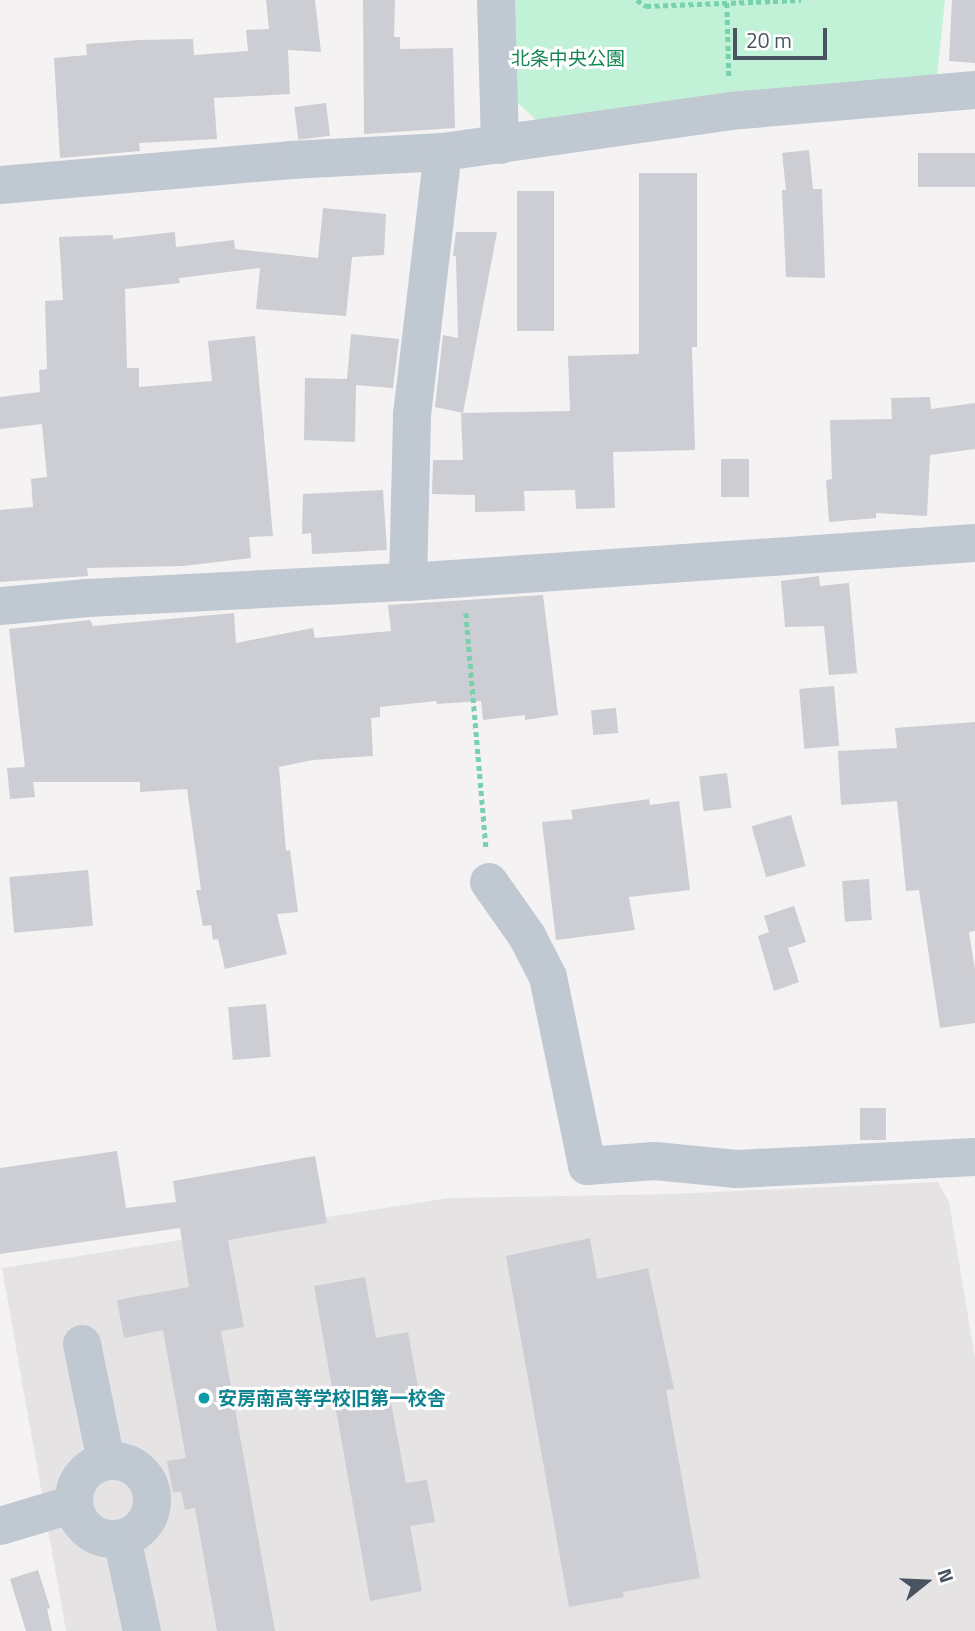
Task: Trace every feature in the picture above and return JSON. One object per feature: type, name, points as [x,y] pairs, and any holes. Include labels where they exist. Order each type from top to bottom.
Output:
[{"type":"street","points":[[496,0],[500,145]]},
{"type":"street","points":[[0,185],[291,159],[443,152],[730,111],[975,90]]},
{"type":"street","points":[[408,582],[412,415],[443,152]]},
{"type":"street","points":[[0,606],[88,598],[408,582],[975,543]]},
{"type":"street","points":[[489,883],[527,936],[548,977],[587,1166],[655,1161],[737,1169],[975,1157]]},
{"type":"street","points":[[82,1344],[106,1461]]},
{"type":"street","points":[[106,1461],[132,1465],[142,1474],[152,1499],[144,1524],[122,1538],[109,1539],[86,1528],[74,1504],[74,1493],[85,1472],[106,1461]]},
{"type":"street","points":[[0,1526],[74,1504]]},
{"type":"street","points":[[122,1538],[142,1631]]},
{"type":"path","points":[[637,0],[646,6],[801,0]]},
{"type":"path","points":[[727,4],[730,111]]},
{"type":"path","points":[[463,577],[489,883]]},
{"type":"shaded area","points":[[938,1182],[949,1202],[975,1358],[975,1631],[66,1631],[2,1268],[449,1198],[672,1194]]},
{"type":"green space","name":"北条中央公園","points":[[507,0],[945,0],[937,77],[536,120],[512,97]]},
{"type":"building","points":[[266,0],[315,0],[321,52],[288,50],[290,94],[214,98],[217,139],[139,143],[140,151],[60,158],[54,58],[87,55],[86,44],[139,40],[193,39],[194,55],[248,51],[246,30],[269,29]]},
{"type":"building","points":[[363,0],[395,0],[394,37],[400,37],[400,49],[453,48],[455,128],[364,134]]},
{"type":"building","points":[[952,0],[975,0],[975,63],[949,61]]},
{"type":"building","points":[[326,103],[330,136],[298,140],[294,107]]},
{"type":"building","points":[[809,150],[813,189],[822,189],[825,278],[786,277],[782,190],[786,190],[782,153]]},
{"type":"building","points":[[918,153],[975,153],[975,187],[918,187]]},
{"type":"building","points":[[639,173],[697,173],[697,347],[692,347],[695,450],[613,452],[615,508],[576,509],[575,490],[524,491],[525,511],[475,512],[475,495],[432,494],[433,460],[463,460],[461,413],[570,411],[568,356],[639,354]]},
{"type":"building","points":[[517,191],[554,191],[554,331],[517,331]]},
{"type":"building","points":[[323,208],[386,214],[384,255],[352,257],[346,316],[256,309],[260,268],[179,278],[180,283],[125,289],[127,368],[139,368],[139,387],[212,381],[208,341],[255,336],[273,536],[249,537],[251,558],[183,566],[87,568],[88,576],[0,582],[0,510],[33,507],[31,479],[47,477],[42,424],[0,429],[0,397],[40,392],[39,370],[47,369],[45,301],[63,300],[59,237],[113,235],[113,239],[175,232],[176,247],[234,240],[235,249],[318,258]]},
{"type":"building","points":[[456,232],[497,232],[463,413],[435,407],[443,335],[458,338],[456,256],[453,256]]},
{"type":"building","points":[[351,334],[399,339],[393,388],[356,385],[355,442],[304,440],[305,378],[347,379]]},
{"type":"building","points":[[930,397],[931,409],[975,403],[975,449],[930,455],[927,516],[876,513],[876,518],[829,522],[826,480],[832,479],[830,420],[892,419],[891,398]]},
{"type":"building","points":[[721,459],[749,459],[749,497],[721,497]]},
{"type":"building","points":[[383,490],[387,550],[312,554],[311,533],[302,534],[303,494]]},
{"type":"building","points":[[819,576],[820,586],[849,583],[857,673],[829,675],[824,626],[785,627],[781,581]]},
{"type":"building","points":[[543,595],[558,715],[525,720],[525,715],[483,720],[481,701],[437,704],[436,701],[380,707],[380,717],[371,718],[373,756],[313,760],[279,767],[286,851],[290,850],[298,912],[277,914],[287,954],[225,969],[218,939],[213,940],[211,925],[203,926],[196,890],[201,890],[187,789],[140,792],[140,782],[33,782],[35,797],[10,799],[7,768],[25,767],[9,629],[90,620],[93,626],[234,613],[236,643],[313,628],[315,638],[391,631],[388,605]]},
{"type":"building","points":[[834,686],[839,746],[804,749],[799,689]]},
{"type":"building","points":[[616,708],[618,733],[593,735],[591,710]]},
{"type":"building","points":[[975,722],[975,931],[969,932],[975,970],[975,1023],[940,1028],[919,890],[906,891],[897,801],[841,805],[838,751],[897,748],[895,728]]},
{"type":"building","points":[[727,773],[731,808],[703,811],[699,776]]},
{"type":"building","points":[[649,799],[650,805],[679,801],[690,890],[629,897],[635,930],[556,940],[542,822],[573,819],[571,810]]},
{"type":"building","points":[[791,815],[806,866],[766,877],[752,826]]},
{"type":"building","points":[[88,870],[93,926],[14,933],[9,877]]},
{"type":"building","points":[[869,879],[872,920],[845,922],[842,881]]},
{"type":"building","points":[[794,906],[806,942],[788,948],[799,982],[774,991],[758,936],[769,932],[764,916]]},
{"type":"building","points":[[266,1004],[271,1057],[233,1060],[228,1007]]},
{"type":"building","points":[[860,1108],[886,1108],[886,1140],[860,1140]]},
{"type":"building","points":[[117,1151],[126,1208],[176,1202],[173,1181],[315,1156],[327,1223],[228,1240],[244,1327],[221,1331],[275,1631],[217,1631],[195,1508],[185,1510],[181,1491],[173,1493],[167,1461],[186,1458],[163,1330],[124,1338],[117,1300],[189,1287],[180,1228],[0,1254],[0,1168]]},
{"type":"building","points":[[590,1238],[597,1279],[648,1268],[674,1389],[666,1390],[700,1578],[623,1592],[624,1597],[569,1607],[506,1256]]},
{"type":"building","points":[[365,1277],[376,1338],[408,1332],[419,1392],[390,1397],[406,1483],[427,1480],[435,1522],[410,1526],[422,1591],[370,1601],[314,1286]]},
{"type":"building","points":[[38,1570],[50,1608],[47,1609],[52,1631],[26,1631],[10,1579]]},
{"type":"place","name":"安房南高等学校旧第一校舎","points":[[204,1398]]}]
